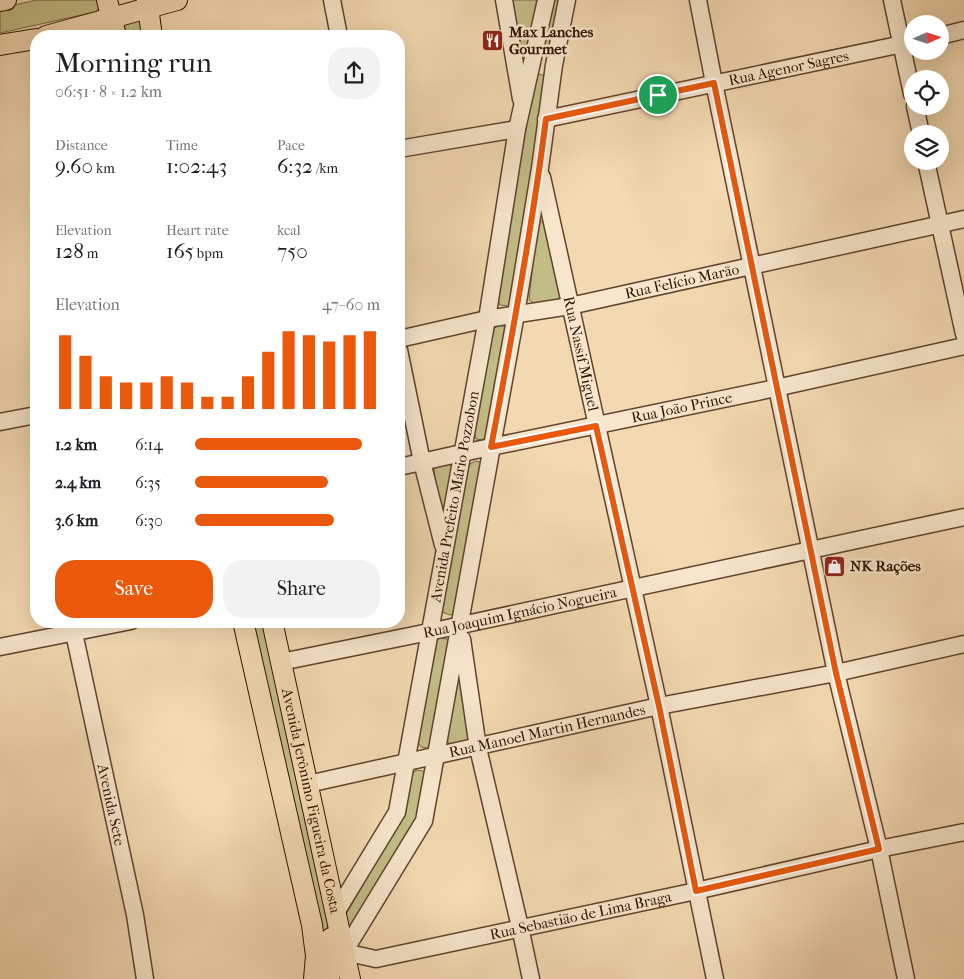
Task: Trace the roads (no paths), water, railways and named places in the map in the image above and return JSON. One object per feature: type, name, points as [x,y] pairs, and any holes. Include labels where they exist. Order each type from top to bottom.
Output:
[{"type":"main road","points":[[0,1],[6,0]]},
{"type":"main road","points":[[107,0],[114,28]]},
{"type":"main road","points":[[97,30],[114,28],[147,4],[177,0]]},
{"type":"main road","points":[[147,4],[151,30]]},
{"type":"main road","points":[[0,45],[30,40]]},
{"type":"main road","name":"Avenida Jerônimo Figueira da Costa","points":[[245,628],[312,924],[316,956],[314,979]]},
{"type":"main road","name":"Avenida Jerônimo Figueira da Costa","points":[[274,628],[350,979]]},
{"type":"main road","name":"Avenida Prefeito Mário Pozzobon","points":[[329,979],[330,944],[335,914]]},
{"type":"street","points":[[332,0],[337,30]]},
{"type":"street","points":[[504,0],[522,106]]},
{"type":"street","name":"Avenida Prefeito Mário Pozzobon","points":[[335,914],[397,812],[487,319],[517,129],[546,0]]},
{"type":"street","name":"Avenida Prefeito Mário Pozzobon","points":[[344,952],[424,821],[516,314],[540,168],[554,65],[567,0]]},
{"type":"street","points":[[698,0],[776,388],[836,673],[879,849],[906,979]]},
{"type":"street","points":[[892,0],[904,34]]},
{"type":"street","points":[[949,34],[964,30]]},
{"type":"street","name":"Rua Agenor Sagres","points":[[546,119],[904,44]]},
{"type":"street","points":[[514,62],[554,65]]},
{"type":"street","points":[[405,148],[517,129]]},
{"type":"street","name":"Rua Nassif Miguel","points":[[540,168],[631,588],[659,706],[715,979]]},
{"type":"street","points":[[928,170],[964,334]]},
{"type":"street","name":"Rua Felício Marão","points":[[405,338],[487,319],[570,306],[964,220]]},
{"type":"street","name":"Rua João Prince","points":[[405,466],[776,388],[964,346]]},
{"type":"street","points":[[405,379],[422,462],[445,551]]},
{"type":"street","points":[[0,422],[30,416]]},
{"type":"street","name":"Rua Joaquim Ignácio Nogueira","points":[[281,662],[964,517]]},
{"type":"street","points":[[460,625],[478,748],[531,979]]},
{"type":"street","points":[[0,647],[98,628]]},
{"type":"street","name":"Avenida Sete","points":[[74,633],[135,915],[145,979]]},
{"type":"street","name":"Rua Manoel Martin Hernandes","points":[[308,784],[478,748],[659,706],[836,673],[964,644]]},
{"type":"street","name":"Rua Sebastião de Lima Braga","points":[[344,952],[376,959],[964,832]]},
{"type":"place","name":"Max Lanches Gourmet","points":[[493,41]]},
{"type":"place","name":"NK Rações","points":[[834,566]]}]
